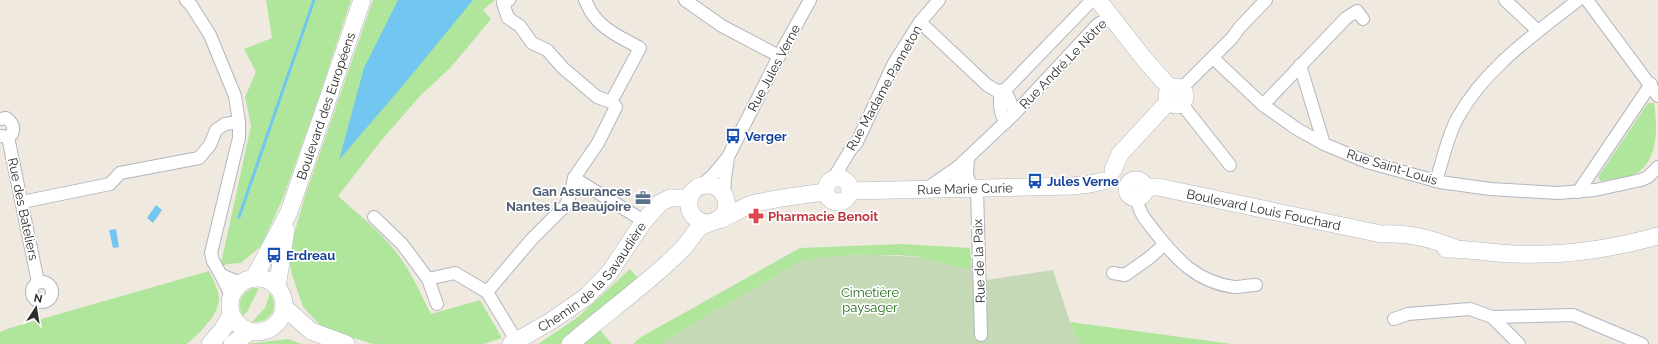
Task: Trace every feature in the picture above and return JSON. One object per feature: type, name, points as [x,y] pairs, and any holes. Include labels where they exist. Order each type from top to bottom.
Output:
[{"type":"main road","name":"Boulevard des Européens","points":[[277,287],[289,212],[362,0]]},
{"type":"main road","points":[[1101,4],[1175,95],[1120,154],[1124,184]]},
{"type":"main road","name":"Rue Marie Curie","points":[[829,185],[837,178],[845,180],[849,185],[850,191],[1124,184]]},
{"type":"main road","name":"Boulevard Louis Fouchard","points":[[1124,184],[1158,187],[1381,234],[1421,246],[1442,249],[1518,254],[1570,252],[1610,248],[1658,236]]},
{"type":"main road","points":[[570,344],[668,262],[685,246],[699,228],[751,205],[829,185]]},
{"type":"main road","points":[[668,262],[683,230],[689,204],[695,190],[701,186],[715,186],[725,197],[751,205]]},
{"type":"main road","points":[[689,204],[696,220],[714,221],[725,212],[725,197]]},
{"type":"main road","name":"Chemin de la Savaudière","points":[[514,342],[551,321],[586,297],[610,272],[644,221],[664,200],[678,198],[689,204]]},
{"type":"main road","name":"Boulevard des Européens","points":[[249,280],[289,212]]},
{"type":"main road","points":[[249,280],[266,280],[277,287],[283,296],[284,307],[281,318],[274,326],[263,332],[250,332],[238,325],[231,315],[230,298],[235,289],[249,280]]},
{"type":"main road","points":[[284,307],[312,331],[346,344]]},
{"type":"main road","points":[[210,344],[223,329],[231,315]]},
{"type":"main road","points":[[274,326],[312,331]]},
{"type":"main road","points":[[232,344],[250,332]]},
{"type":"street","points":[[186,0],[191,5],[210,35],[234,96],[239,122],[239,138],[211,253],[213,262],[229,291],[230,298]]},
{"type":"street","points":[[585,0],[593,16],[600,23],[614,34],[640,48],[611,102]]},
{"type":"street","points":[[685,0],[722,26],[779,56]]},
{"type":"street","name":"Rue Jules Verne","points":[[701,186],[728,157],[779,56],[810,0]]},
{"type":"street","name":"Rue Madame Panneton","points":[[829,185],[856,142],[894,63],[920,22],[939,0]]},
{"type":"street","points":[[1230,165],[1175,95],[1213,58],[1266,0]]},
{"type":"street","points":[[1505,0],[1538,31]]},
{"type":"street","points":[[1436,181],[1457,119],[1470,97],[1507,58],[1538,31],[1578,0]]},
{"type":"street","points":[[1586,0],[1651,84],[1658,96]]},
{"type":"street","points":[[487,292],[531,240],[566,205],[574,178],[598,143],[616,107],[611,102],[597,97],[563,68],[547,50],[532,43],[520,26],[508,18],[506,1]]},
{"type":"street","name":"Rue André Le Nôtre","points":[[1006,122],[1001,116],[1000,99],[1003,90],[1101,4]]},
{"type":"street","name":"Rue André Le Nôtre","points":[[926,190],[958,167],[1015,113],[1097,25],[1101,4]]},
{"type":"street","points":[[1263,105],[1346,18],[1357,11],[1363,19]]},
{"type":"street","points":[[920,22],[987,85],[997,91],[1003,90]]},
{"type":"street","name":"Rue Saint-Louis","points":[[1213,58],[1263,105],[1297,129],[1324,144],[1368,162],[1436,181],[1490,189],[1558,193],[1578,192],[1595,190],[1641,180],[1648,177],[1658,167]]},
{"type":"street","points":[[1300,65],[1324,144]]},
{"type":"street","points":[[1578,192],[1651,84]]},
{"type":"street","name":"Rue André Le Nôtre","points":[[1003,90],[1015,113]]},
{"type":"street","name":"Rue des Bateliers","points":[[0,119],[6,118],[14,125],[12,134],[4,137],[22,202],[38,282]]},
{"type":"street","points":[[22,202],[110,184],[120,173],[199,158],[210,145],[216,130],[225,124],[239,122]]},
{"type":"street","name":"Rue Jules Verne","points":[[725,197],[725,178],[728,157]]},
{"type":"street","points":[[968,158],[968,188]]},
{"type":"street","points":[[958,167],[968,188]]},
{"type":"street","points":[[574,178],[644,221]]},
{"type":"street","points":[[1124,184],[1141,214],[1184,266],[1214,282],[1235,287],[1256,285]]},
{"type":"street","name":"Rue de la Paix","points":[[968,188],[982,335]]},
{"type":"street","points":[[374,217],[402,244],[428,279],[437,304]]},
{"type":"street","points":[[1113,273],[1125,275],[1149,258],[1165,244]]},
{"type":"street","points":[[428,279],[455,274],[487,292],[514,342]]},
{"type":"street","points":[[221,275],[236,281],[249,280]]},
{"type":"street","points":[[1394,319],[1408,314],[1470,310],[1492,317],[1573,315],[1642,344]]},
{"type":"street","points":[[1492,317],[1519,344]]},
{"type":"green space","points":[[266,0],[351,0],[317,103],[283,198],[261,246],[241,263],[227,264],[220,268],[251,126],[245,97],[256,72],[244,49],[272,38]]},
{"type":"green space","points":[[373,0],[495,0],[483,10],[491,19],[451,67],[420,96],[380,142],[338,196],[390,244],[411,274],[431,314],[480,300],[502,338],[484,344],[373,344],[324,329],[303,307],[292,275],[288,255],[305,196]]},
{"type":"green space","points":[[1648,103],[1654,103],[1656,123],[1655,142],[1653,152],[1649,160],[1644,167],[1633,175],[1601,181],[1598,177]]},
{"type":"green space","points":[[901,244],[970,248],[972,269],[951,266],[921,257],[897,255],[835,256],[801,261],[660,344],[633,344],[641,337],[800,248]]},
{"type":"green space","name":"Cimetière paysager","points":[[875,255],[921,257],[951,266],[972,269],[973,282],[1053,270],[1070,322],[1080,344],[660,344],[801,261],[835,256]]},
{"type":"green space","points":[[630,269],[641,281],[592,321],[612,344],[538,344],[578,317]]},
{"type":"green space","points":[[209,271],[218,292],[218,307],[210,321],[187,344],[0,344],[0,332],[10,328]]},
{"type":"green space","points":[[253,288],[259,288],[247,312],[243,316],[240,307],[241,299],[245,293]]},
{"type":"green space","points":[[270,293],[274,304],[272,314],[264,320],[252,322],[265,308]]},
{"type":"green space","points":[[1070,322],[1232,344],[1080,344]]},
{"type":"green space","points":[[288,339],[302,344],[246,344]]},
{"type":"water","points":[[398,0],[473,0],[339,160],[364,68]]},
{"type":"water","points":[[156,205],[162,210],[153,223],[147,218]]},
{"type":"water","points":[[116,229],[119,247],[113,248],[109,230]]},
{"type":"waterway","points":[[239,217],[314,0]]},
{"type":"place","name":"Verger","points":[[733,136]]},
{"type":"place","name":"Jules Verne","points":[[1035,181]]},
{"type":"place","name":"Gan Assurances Nantes La Beaujoire","points":[[643,198]]},
{"type":"place","name":"Pharmacie Benoit","points":[[756,216]]},
{"type":"place","name":"Erdreau","points":[[274,255]]}]
